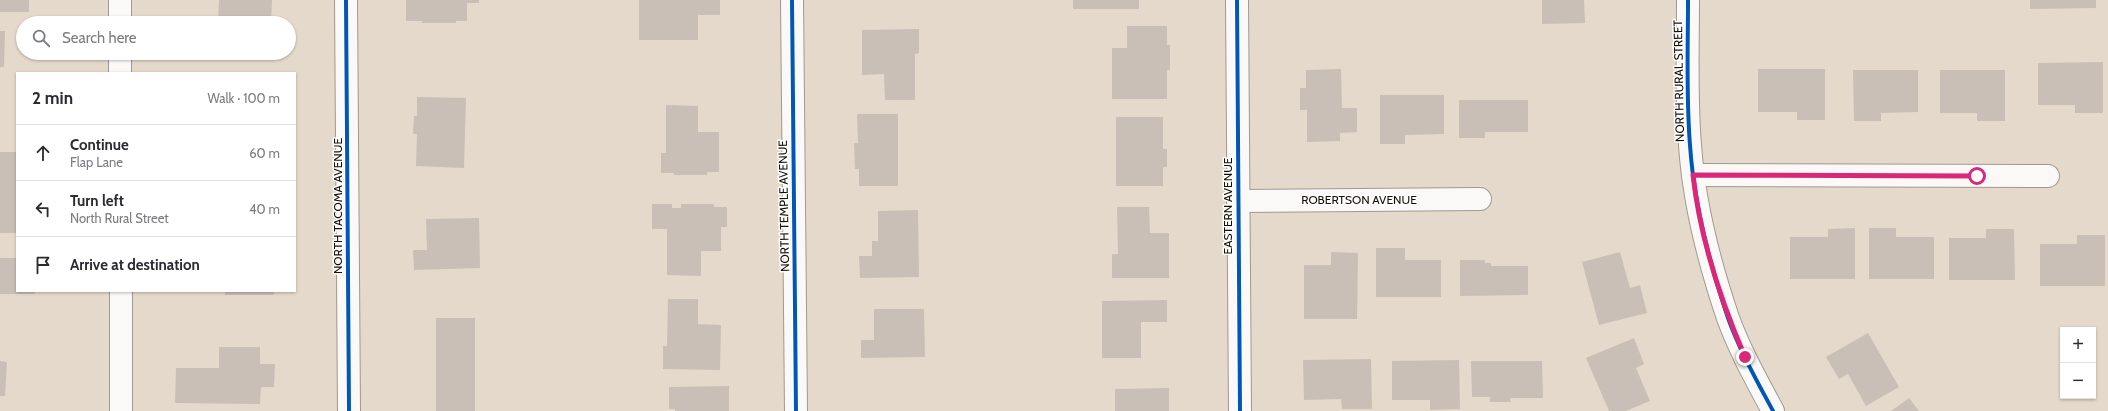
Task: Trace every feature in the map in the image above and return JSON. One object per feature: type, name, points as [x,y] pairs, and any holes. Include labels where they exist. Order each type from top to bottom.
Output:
[{"type":"street","points":[[120,0],[120,16]]},
{"type":"street","name":"NORTH TACOMA AVENUE","points":[[346,0],[349,411]]},
{"type":"street","name":"NORTH TEMPLE AVENUE","points":[[792,0],[796,411]]},
{"type":"street","name":"EASTERN AVENUE","points":[[1237,0],[1240,411]]},
{"type":"street","name":"NORTH RURAL STREET","points":[[1688,0],[1688,122],[1693,175],[1705,243],[1729,320],[1756,382],[1773,411]]},
{"type":"street","points":[[120,60],[120,72]]},
{"type":"street","points":[[1693,175],[2048,176]]},
{"type":"street","name":"ROBERTSON AVENUE","points":[[1238,201],[1480,199]]},
{"type":"street","points":[[121,292],[121,411]]},
{"type":"building","points":[[0,0],[29,0],[29,12],[0,12]]},
{"type":"building","points":[[219,0],[272,0],[271,16],[218,16]]},
{"type":"building","points":[[406,0],[479,0],[479,3],[467,3],[467,21],[456,21],[456,23],[422,23],[422,21],[406,21]]},
{"type":"building","points":[[639,0],[720,0],[720,15],[698,15],[698,40],[639,40]]},
{"type":"building","points":[[1073,0],[1139,0],[1139,9],[1073,9]]},
{"type":"building","points":[[1542,0],[1584,0],[1585,23],[1542,24]]},
{"type":"building","points":[[2030,0],[2096,0],[2096,8],[2030,9]]},
{"type":"building","points":[[1127,26],[1167,26],[1167,45],[1170,45],[1170,70],[1167,70],[1167,99],[1112,99],[1112,48],[1127,48]]},
{"type":"building","points":[[919,29],[919,53],[915,54],[915,100],[885,100],[884,74],[862,75],[862,30]]},
{"type":"building","points":[[0,31],[5,31],[4,67],[0,67]]},
{"type":"building","points":[[2103,62],[2103,113],[2075,113],[2075,105],[2038,105],[2038,63]]},
{"type":"building","points":[[1341,69],[1342,108],[1357,108],[1357,132],[1340,133],[1340,141],[1307,142],[1307,110],[1300,110],[1300,88],[1306,88],[1306,70]]},
{"type":"building","points":[[1758,69],[1825,69],[1825,120],[1797,120],[1797,112],[1758,112]]},
{"type":"building","points":[[1853,70],[1918,70],[1918,112],[1881,113],[1881,121],[1854,121]]},
{"type":"building","points":[[1940,70],[2005,70],[2005,121],[1977,121],[1977,113],[1940,113]]},
{"type":"building","points":[[1380,95],[1444,95],[1444,134],[1405,135],[1405,144],[1380,144]]},
{"type":"building","points":[[417,97],[466,98],[464,168],[416,166],[417,134],[413,134],[414,116],[417,116]]},
{"type":"building","points":[[1459,100],[1528,100],[1528,132],[1485,132],[1485,138],[1459,138]]},
{"type":"building","points":[[666,105],[698,106],[698,132],[719,132],[719,172],[707,172],[707,175],[674,175],[674,173],[661,173],[661,153],[666,153]]},
{"type":"building","points":[[857,114],[898,114],[898,186],[859,186],[859,169],[855,169],[854,143],[858,143]]},
{"type":"building","points":[[1116,117],[1163,117],[1163,149],[1167,149],[1167,167],[1163,167],[1163,186],[1116,186]]},
{"type":"building","points":[[0,152],[16,152],[16,233],[0,233]]},
{"type":"building","points":[[652,204],[672,204],[672,208],[681,208],[681,204],[714,204],[714,207],[727,207],[727,227],[721,227],[721,251],[701,251],[701,276],[667,275],[667,229],[652,229]]},
{"type":"building","points":[[1117,207],[1149,207],[1150,233],[1169,233],[1169,278],[1112,278],[1112,254],[1118,254]]},
{"type":"building","points":[[918,210],[919,277],[860,278],[859,256],[872,256],[872,241],[878,241],[878,211]]},
{"type":"building","points":[[479,218],[480,268],[414,270],[413,250],[427,250],[426,219]]},
{"type":"building","points":[[1855,228],[1855,279],[1790,279],[1790,237],[1828,237],[1828,229]]},
{"type":"building","points":[[1869,228],[1896,228],[1896,237],[1934,237],[1934,279],[1869,279]]},
{"type":"building","points":[[1986,229],[2014,229],[2015,280],[1949,280],[1949,238],[1986,238]]},
{"type":"building","points":[[2077,235],[2105,235],[2105,286],[2040,286],[2040,244],[2077,244]]},
{"type":"building","points":[[1376,248],[1405,248],[1405,260],[1441,260],[1441,297],[1376,297]]},
{"type":"building","points":[[1331,252],[1358,253],[1357,319],[1304,319],[1304,265],[1331,265]]},
{"type":"building","points":[[1620,252],[1630,288],[1640,285],[1647,313],[1599,325],[1582,262]]},
{"type":"building","points":[[0,258],[16,258],[16,292],[35,292],[35,294],[0,294]]},
{"type":"building","points":[[1460,260],[1485,260],[1485,263],[1491,263],[1491,266],[1528,266],[1528,295],[1460,296]]},
{"type":"building","points":[[225,292],[274,292],[274,295],[225,295]]},
{"type":"building","points":[[668,299],[698,299],[698,324],[721,325],[720,370],[663,369],[663,346],[667,346]]},
{"type":"building","points":[[1167,300],[1167,322],[1141,322],[1141,358],[1102,358],[1102,301]]},
{"type":"building","points":[[874,309],[924,309],[925,357],[861,358],[861,340],[874,340]]},
{"type":"building","points":[[436,318],[475,318],[475,411],[436,411]]},
{"type":"building","points":[[1868,333],[1899,387],[1866,406],[1848,374],[1839,379],[1826,357]]},
{"type":"building","points":[[1634,338],[1644,364],[1636,368],[1650,401],[1626,411],[1609,411],[1586,358]]},
{"type":"building","points":[[219,347],[260,347],[260,364],[275,364],[274,387],[261,387],[260,404],[175,403],[176,368],[219,368]]},
{"type":"building","points":[[1371,359],[1372,409],[1342,409],[1341,399],[1304,400],[1303,360]]},
{"type":"building","points":[[1459,360],[1460,409],[1430,410],[1430,400],[1392,400],[1392,361]]},
{"type":"building","points":[[0,361],[7,362],[5,396],[0,396]]},
{"type":"building","points":[[1471,361],[1542,361],[1543,398],[1510,398],[1511,402],[1490,402],[1490,397],[1472,397]]},
{"type":"building","points":[[729,386],[729,411],[675,411],[675,409],[669,409],[669,387]]},
{"type":"building","points":[[1169,388],[1169,411],[1115,411],[1115,389]]},
{"type":"building","points":[[1909,398],[1919,411],[1891,411]]},
{"type":"cycle path","points":[[346,0],[349,411]]},
{"type":"cycle path","points":[[792,0],[796,411]]},
{"type":"cycle path","points":[[1237,0],[1240,411]]},
{"type":"cycle path","points":[[1688,0],[1689,127],[1692,167],[1703,233],[1728,318],[1743,354],[1773,411]]},
{"type":"route","points":[[1745,357],[1729,320],[1712,270],[1699,217],[1693,175],[1977,176]]}]
